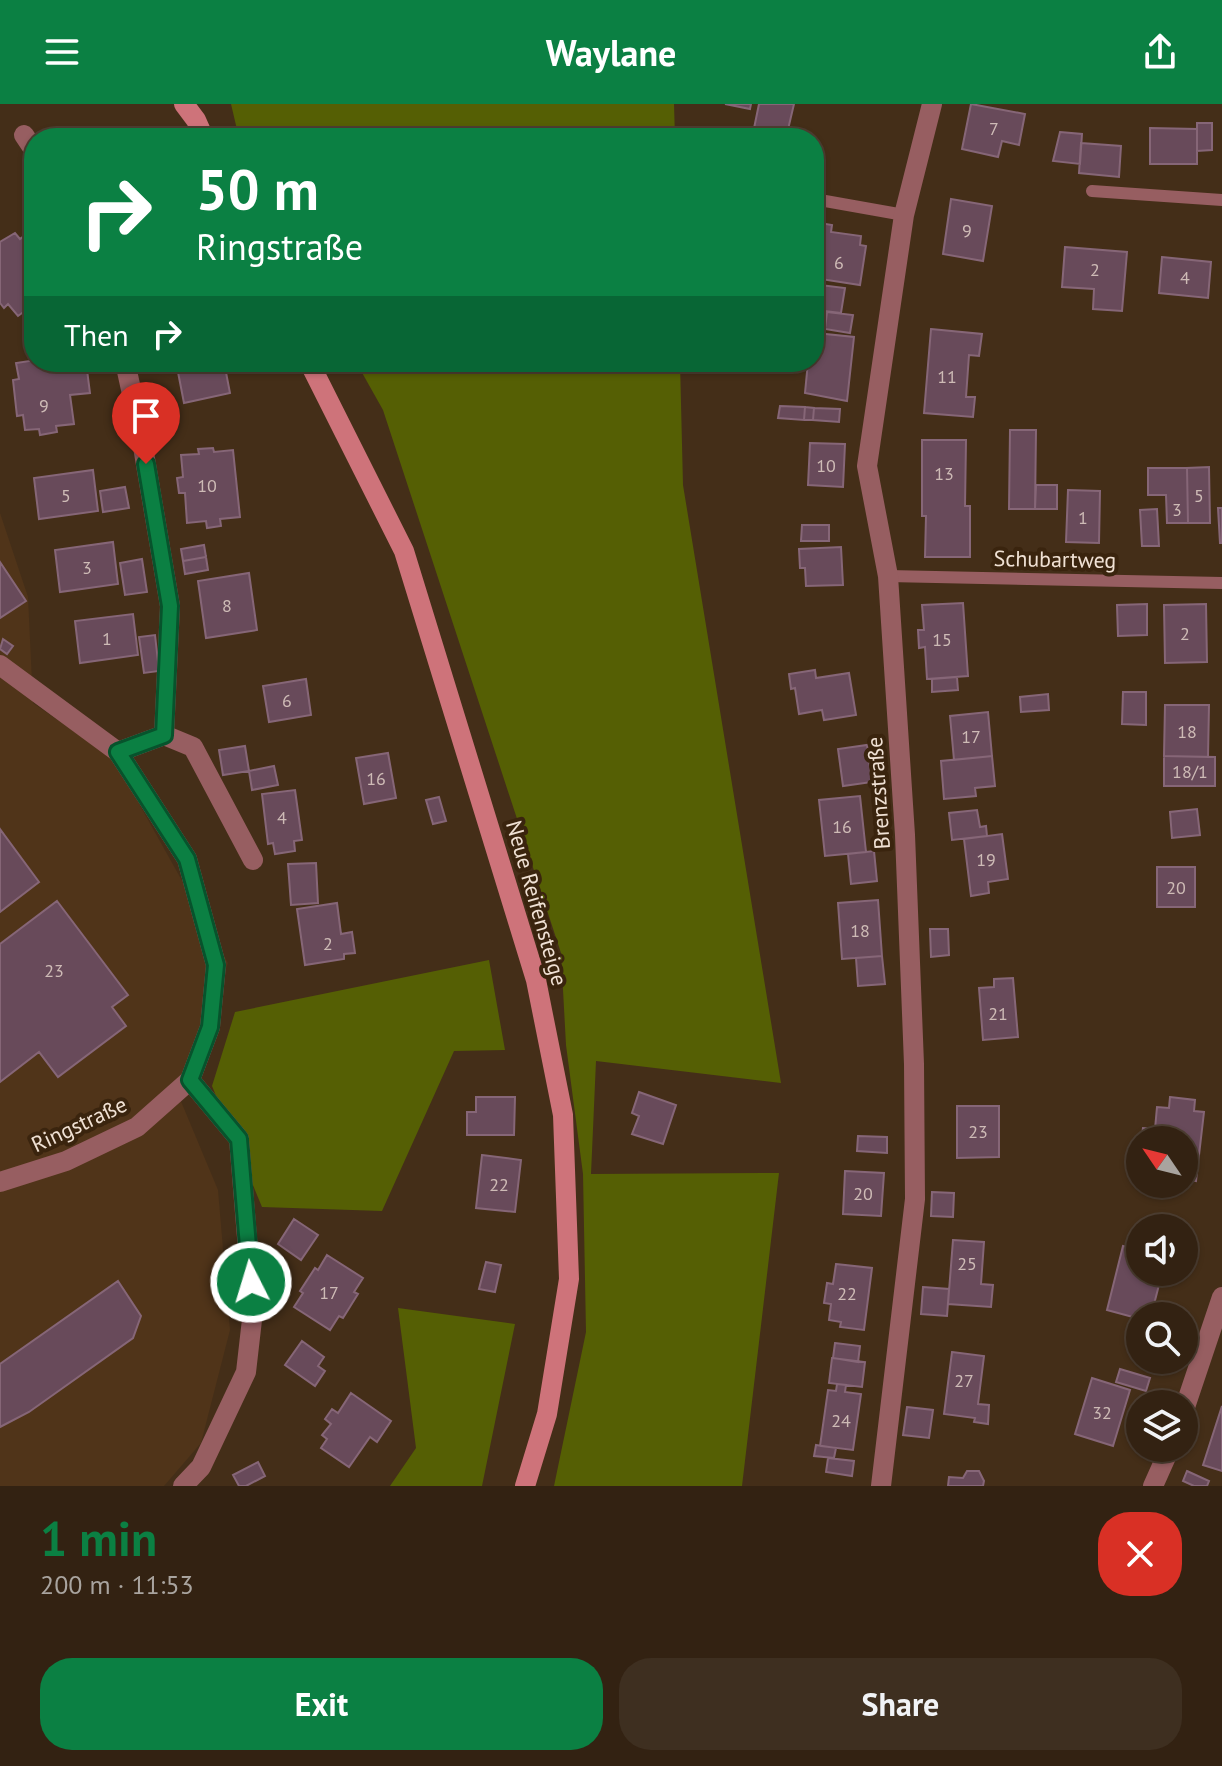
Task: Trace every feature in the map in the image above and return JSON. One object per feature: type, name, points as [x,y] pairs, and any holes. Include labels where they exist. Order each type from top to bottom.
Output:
[{"type":"main road","name":"Neue Reifensteige","points":[[314,372],[404,551],[536,980],[563,1115],[569,1279],[547,1414],[525,1486]]},
{"type":"street","name":"Brenzstraße","points":[[881,1486],[915,1199],[914,1064],[905,835],[888,576],[867,466],[904,215],[932,104]]},
{"type":"street","points":[[127,372],[170,606],[164,735]]},
{"type":"street","name":"Ringstraße","points":[[0,665],[118,752],[187,859],[216,965],[210,1027],[190,1080],[137,1127],[66,1161],[0,1182]]},
{"type":"street","points":[[118,752],[164,735],[193,747],[253,860]]},
{"type":"street","points":[[183,1486],[201,1467],[246,1372],[253,1311],[239,1139],[190,1080]]},
{"type":"street","points":[[1191,1390],[1222,1297]]},
{"type":"street","points":[[1153,1486],[1164,1462]]},
{"type":"lane","points":[[1092,191],[1222,200]]},
{"type":"lane","points":[[824,201],[904,215]]},
{"type":"lane","name":"Schubartweg","points":[[888,576],[1222,583]]},
{"type":"shaded area","points":[[0,513],[28,597],[33,703],[114,759],[228,963],[188,1078],[175,1087],[218,1190],[230,1330],[201,1443],[164,1486],[0,1486]]},
{"type":"green space","points":[[231,104],[674,104],[675,128],[237,128]]},
{"type":"green space","points":[[362,372],[680,372],[683,485],[781,1083],[596,1061],[591,1174],[779,1173],[742,1486],[554,1486],[586,1332],[583,1174],[566,1045],[561,953],[383,410]]},
{"type":"green space","points":[[489,960],[505,1050],[454,1051],[382,1211],[262,1207],[212,1086],[235,1012]]},
{"type":"green space","points":[[398,1308],[515,1324],[482,1486],[390,1486],[416,1448]]},
{"type":"building","points":[[725,104],[751,104],[750,109]]},
{"type":"building","points":[[759,104],[794,104],[788,128],[754,128]]},
{"type":"building","points":[[971,104],[1025,114],[1019,145],[1002,141],[998,157],[962,149]]},
{"type":"building","points":[[1197,123],[1212,123],[1212,150],[1197,151]]},
{"type":"building","points":[[1150,128],[1197,129],[1197,164],[1150,164]]},
{"type":"building","points":[[1060,132],[1082,134],[1080,164],[1053,161]]},
{"type":"building","points":[[1081,143],[1121,146],[1119,177],[1079,173]]},
{"type":"building","points":[[951,199],[992,206],[983,261],[943,254]]},
{"type":"building","points":[[824,224],[832,225],[831,232],[861,236],[860,245],[866,246],[860,285],[824,280]]},
{"type":"building","points":[[15,233],[20,239],[24,236],[24,312],[18,316],[8,304],[4,308],[0,303],[0,242]]},
{"type":"building","points":[[1065,247],[1127,252],[1122,311],[1093,309],[1094,289],[1062,287]]},
{"type":"building","points":[[1162,257],[1211,262],[1208,298],[1159,293]]},
{"type":"building","points":[[824,285],[845,288],[841,313],[824,311]]},
{"type":"building","points":[[827,312],[853,315],[850,333],[825,329]]},
{"type":"building","points":[[931,329],[982,334],[979,356],[969,355],[966,397],[975,397],[973,417],[924,413]]},
{"type":"building","points":[[824,334],[854,337],[847,401],[805,393],[807,372],[824,372]]},
{"type":"building","points":[[24,362],[24,372],[87,372],[90,393],[70,395],[74,424],[56,426],[57,432],[40,435],[39,429],[25,430],[23,415],[17,416],[13,380],[19,379],[16,363]]},
{"type":"building","points":[[178,372],[226,372],[230,393],[184,403]]},
{"type":"building","points":[[780,406],[805,407],[804,420],[778,418]]},
{"type":"building","points":[[805,407],[814,408],[813,420],[804,420]]},
{"type":"building","points":[[814,408],[840,409],[839,422],[813,420]]},
{"type":"building","points":[[1010,430],[1036,430],[1035,509],[1009,509]]},
{"type":"building","points":[[922,440],[966,440],[965,506],[970,506],[970,557],[925,557]]},
{"type":"building","points":[[810,443],[845,444],[843,487],[808,485]]},
{"type":"building","points":[[213,448],[214,452],[233,450],[240,517],[220,519],[221,526],[207,528],[206,521],[187,523],[185,493],[179,493],[177,478],[183,477],[181,455],[199,454],[198,449]]},
{"type":"building","points":[[1209,467],[1210,523],[1188,523],[1187,468]]},
{"type":"building","points":[[1148,468],[1187,468],[1188,523],[1167,523],[1166,495],[1148,495]]},
{"type":"building","points":[[93,470],[98,511],[39,519],[34,478]]},
{"type":"building","points":[[1036,485],[1057,485],[1057,509],[1035,509]]},
{"type":"building","points":[[125,487],[129,508],[103,512],[100,491]]},
{"type":"building","points":[[1068,490],[1100,491],[1099,543],[1066,542]]},
{"type":"building","points":[[1218,508],[1222,508],[1222,543],[1220,543]]},
{"type":"building","points":[[1157,509],[1159,546],[1142,546],[1140,510]]},
{"type":"building","points":[[802,525],[829,525],[829,541],[801,541]]},
{"type":"building","points":[[113,542],[118,584],[60,592],[55,550]]},
{"type":"building","points":[[204,545],[206,557],[183,561],[181,549]]},
{"type":"building","points":[[841,547],[843,585],[806,586],[805,568],[800,568],[799,549]]},
{"type":"building","points":[[206,557],[208,570],[185,574],[183,561]]},
{"type":"building","points":[[142,559],[147,592],[125,595],[120,563]]},
{"type":"building","points":[[0,562],[26,601],[0,618]]},
{"type":"building","points":[[249,573],[257,630],[206,638],[198,581]]},
{"type":"building","points":[[963,603],[968,676],[927,679],[925,647],[919,648],[918,630],[924,630],[922,605]]},
{"type":"building","points":[[1147,604],[1147,635],[1118,636],[1117,605]]},
{"type":"building","points":[[1206,604],[1207,662],[1165,663],[1164,605]]},
{"type":"building","points":[[133,614],[138,655],[80,663],[75,621]]},
{"type":"building","points":[[155,635],[159,671],[144,673],[139,637]]},
{"type":"building","points":[[3,639],[13,646],[7,654],[0,649]]},
{"type":"building","points":[[815,670],[816,678],[849,673],[856,715],[824,720],[822,710],[799,714],[795,688],[791,689],[789,674]]},
{"type":"building","points":[[957,677],[958,690],[932,692],[932,679]]},
{"type":"building","points":[[306,679],[311,715],[269,722],[263,686]]},
{"type":"building","points":[[1123,692],[1146,692],[1146,725],[1122,724]]},
{"type":"building","points":[[1048,694],[1049,710],[1021,712],[1020,697]]},
{"type":"building","points":[[1165,705],[1209,705],[1208,757],[1164,756]]},
{"type":"building","points":[[988,712],[992,756],[954,760],[950,716]]},
{"type":"building","points":[[867,745],[872,782],[843,786],[838,749]]},
{"type":"building","points":[[245,746],[249,771],[223,775],[219,750]]},
{"type":"building","points":[[388,753],[396,798],[364,804],[356,758]]},
{"type":"building","points":[[992,756],[995,786],[975,788],[976,796],[944,799],[941,761]]},
{"type":"building","points":[[1164,756],[1215,757],[1215,786],[1164,786]]},
{"type":"building","points":[[274,766],[278,785],[252,790],[249,771]]},
{"type":"building","points":[[295,790],[302,840],[294,841],[295,851],[275,854],[273,843],[268,844],[262,794]]},
{"type":"building","points":[[860,796],[866,852],[825,856],[819,800]]},
{"type":"building","points":[[439,797],[446,821],[433,824],[426,800]]},
{"type":"building","points":[[1197,809],[1200,835],[1172,838],[1170,812]]},
{"type":"building","points":[[977,810],[980,827],[986,826],[987,836],[952,840],[949,813]]},
{"type":"building","points":[[0,829],[39,882],[0,912]]},
{"type":"building","points":[[1002,834],[1008,879],[988,882],[989,893],[971,896],[964,839]]},
{"type":"building","points":[[874,851],[877,881],[851,884],[848,854]]},
{"type":"building","points":[[316,863],[318,903],[291,905],[288,864]]},
{"type":"building","points":[[1157,867],[1195,867],[1195,907],[1157,907]]},
{"type":"building","points":[[878,900],[882,956],[842,959],[838,903]]},
{"type":"building","points":[[57,901],[128,995],[112,1007],[126,1026],[58,1077],[39,1052],[0,1082],[0,944]]},
{"type":"building","points":[[337,903],[341,934],[352,932],[355,953],[344,954],[344,959],[305,965],[297,909]]},
{"type":"building","points":[[930,929],[948,929],[949,955],[931,957]]},
{"type":"building","points":[[882,956],[885,984],[858,986],[856,958]]},
{"type":"building","points":[[1013,978],[1018,1037],[983,1040],[979,988],[994,987],[994,979]]},
{"type":"building","points":[[639,1092],[676,1105],[663,1144],[632,1134],[639,1116],[632,1113]]},
{"type":"building","points":[[476,1097],[515,1097],[514,1135],[467,1135],[467,1112],[476,1112]]},
{"type":"building","points":[[1170,1097],[1195,1100],[1194,1111],[1204,1112],[1198,1164],[1198,1126],[1155,1126],[1157,1107],[1169,1108]]},
{"type":"building","points":[[957,1106],[999,1106],[999,1157],[957,1158]]},
{"type":"building","points":[[858,1136],[887,1137],[887,1153],[857,1151]]},
{"type":"building","points":[[482,1155],[521,1160],[515,1212],[476,1208]]},
{"type":"building","points":[[845,1171],[884,1173],[881,1216],[843,1214]]},
{"type":"building","points":[[932,1192],[954,1193],[953,1217],[931,1216]]},
{"type":"building","points":[[294,1219],[318,1235],[301,1260],[278,1244]]},
{"type":"building","points":[[953,1240],[984,1242],[981,1284],[993,1285],[991,1307],[948,1304]]},
{"type":"building","points":[[1123,1246],[1126,1247],[1126,1286],[1159,1286],[1155,1302],[1126,1302],[1126,1315],[1107,1310]]},
{"type":"building","points":[[327,1255],[363,1278],[354,1292],[358,1294],[343,1318],[339,1316],[330,1330],[294,1307],[303,1293],[300,1291]]},
{"type":"building","points":[[486,1262],[501,1265],[495,1292],[479,1289]]},
{"type":"building","points":[[836,1264],[872,1268],[864,1330],[840,1327],[841,1322],[829,1320],[831,1304],[824,1303],[827,1283],[833,1284]]},
{"type":"building","points":[[118,1281],[141,1316],[133,1338],[29,1412],[0,1427],[0,1364]]},
{"type":"building","points":[[923,1287],[949,1289],[947,1316],[921,1314]]},
{"type":"building","points":[[302,1341],[324,1357],[318,1366],[325,1371],[315,1386],[285,1365]]},
{"type":"building","points":[[835,1343],[860,1346],[858,1362],[833,1358]]},
{"type":"building","points":[[952,1352],[984,1356],[978,1404],[989,1405],[988,1424],[974,1422],[975,1418],[944,1414]]},
{"type":"building","points":[[832,1358],[865,1362],[862,1387],[829,1383]]},
{"type":"building","points":[[1120,1369],[1126,1371],[1126,1374],[1150,1378],[1146,1390],[1116,1382]]},
{"type":"building","points":[[1092,1378],[1130,1390],[1126,1390],[1126,1403],[1113,1446],[1075,1434]]},
{"type":"building","points":[[837,1384],[846,1385],[845,1392],[861,1394],[853,1450],[820,1446],[828,1390],[836,1391]]},
{"type":"building","points":[[351,1393],[391,1421],[377,1442],[370,1437],[349,1467],[321,1448],[327,1439],[322,1435],[331,1424],[325,1419],[332,1409],[338,1413]]},
{"type":"building","points":[[1222,1406],[1222,1471],[1203,1465]]},
{"type":"building","points":[[907,1407],[933,1410],[929,1438],[903,1435]]},
{"type":"building","points":[[816,1445],[836,1448],[834,1458],[814,1456]]},
{"type":"building","points":[[828,1458],[854,1461],[852,1476],[826,1472]]},
{"type":"building","points":[[258,1462],[265,1476],[246,1486],[239,1486],[233,1475]]},
{"type":"building","points":[[967,1471],[979,1471],[983,1486],[948,1486],[949,1477],[963,1478]]},
{"type":"building","points":[[1187,1471],[1209,1481],[1207,1486],[1194,1486],[1183,1481]]},
{"type":"route","points":[[146,464],[170,606],[164,735],[118,752],[187,859],[216,965],[210,1027],[190,1080],[239,1139],[251,1282]]}]
